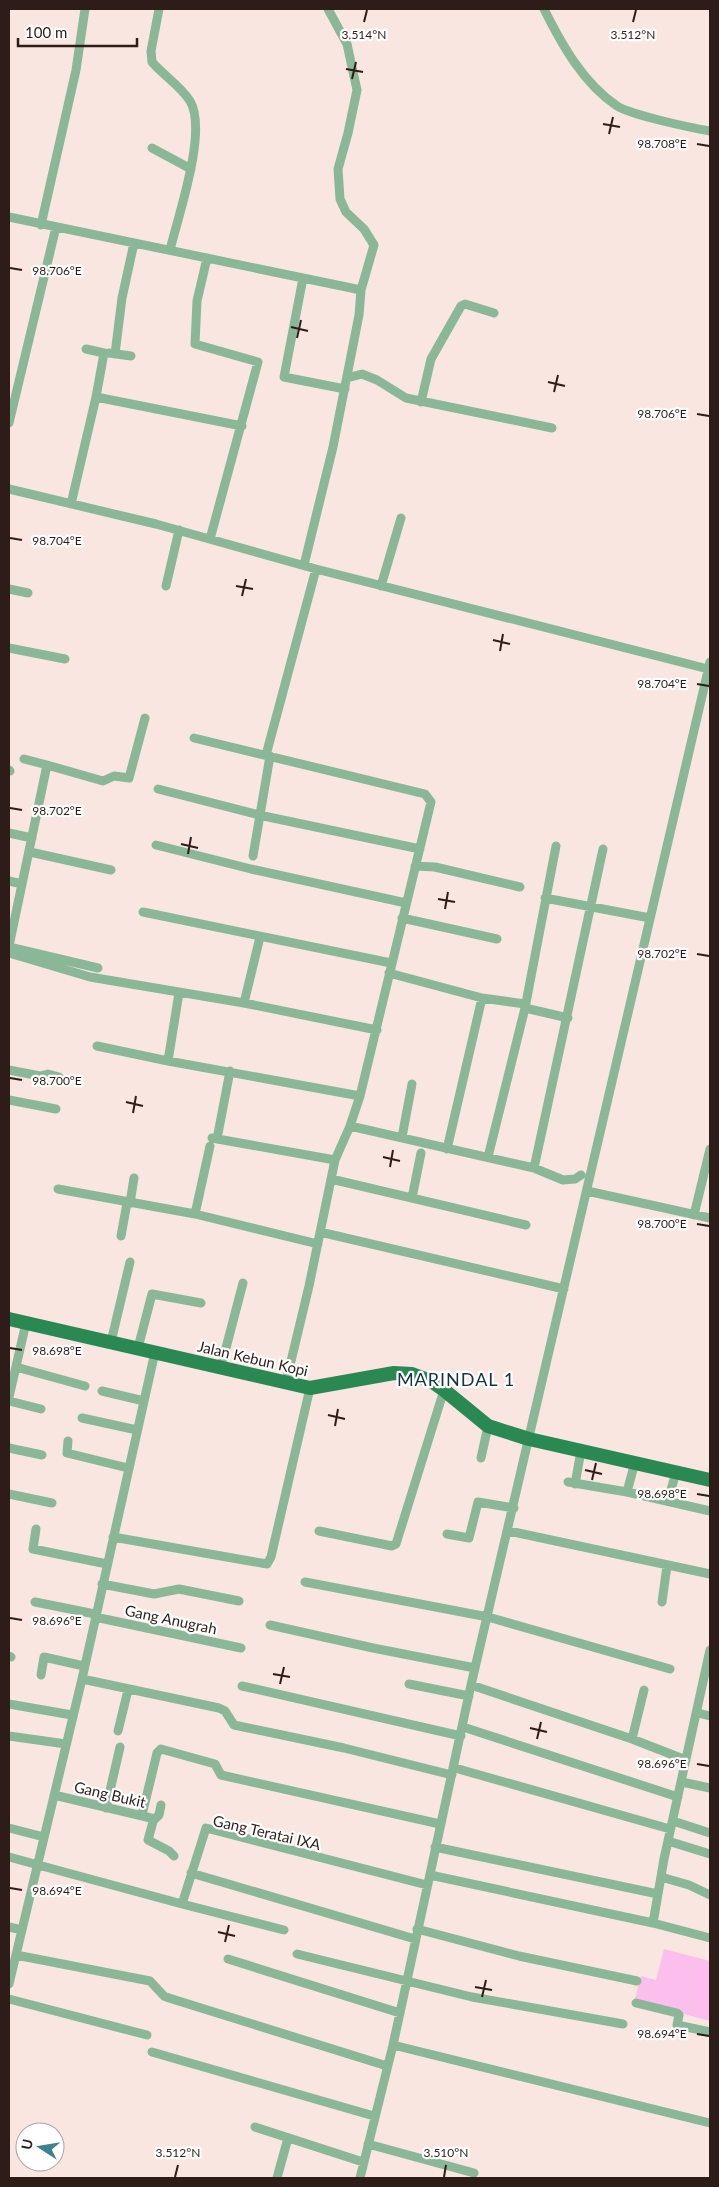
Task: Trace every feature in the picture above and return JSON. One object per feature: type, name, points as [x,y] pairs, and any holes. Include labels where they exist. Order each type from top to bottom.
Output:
[{"type":"main road","name":"Jalan Kebun Kopi","points":[[9,1319],[310,1388],[326,1387],[394,1373],[412,1374],[431,1381],[488,1426],[529,1439],[710,1480]]},
{"type":"street","points":[[41,225],[76,70],[85,9]]},
{"type":"street","points":[[159,9],[151,51],[152,62],[190,100],[195,112],[196,138],[170,250]]},
{"type":"street","points":[[304,565],[345,389],[360,308],[361,290],[374,245],[364,229],[346,212],[340,199],[338,169],[357,90],[346,44],[328,9]]},
{"type":"street","points":[[544,9],[562,44],[595,88],[619,107],[710,131]]},
{"type":"street","points":[[152,148],[190,169]]},
{"type":"street","points":[[9,217],[361,290]]},
{"type":"street","points":[[9,423],[56,227]]},
{"type":"street","points":[[115,354],[122,298],[134,243]]},
{"type":"street","points":[[207,258],[197,301],[194,341],[198,346],[258,362],[210,539]]},
{"type":"street","points":[[303,278],[284,377],[345,389]]},
{"type":"street","points":[[421,402],[431,359],[461,306],[465,304],[494,313]]},
{"type":"street","points":[[86,349],[131,356]]},
{"type":"street","points":[[71,504],[96,397],[104,353]]},
{"type":"street","points":[[9,374],[19,377]]},
{"type":"street","points":[[347,378],[362,374],[377,380],[406,398],[552,428]]},
{"type":"street","points":[[96,397],[242,426]]},
{"type":"street","points":[[9,489],[179,530],[381,586],[709,666],[509,1531],[471,1685],[454,1771],[435,1846],[393,2045],[360,2178]]},
{"type":"street","points":[[381,586],[401,518]]},
{"type":"street","points":[[166,586],[179,530]]},
{"type":"street","points":[[253,856],[268,756],[316,569]]},
{"type":"street","points":[[9,589],[28,593]]},
{"type":"street","points":[[9,648],[65,659]]},
{"type":"street","points":[[24,759],[103,781],[114,776],[129,778],[145,718]]},
{"type":"street","points":[[194,738],[424,794],[431,802],[360,1096],[350,1126],[335,1160],[318,1244],[286,1382]]},
{"type":"street","points":[[47,765],[9,946],[98,968]]},
{"type":"street","points":[[158,789],[259,816],[420,849]]},
{"type":"street","points":[[9,833],[32,838]]},
{"type":"street","points":[[156,845],[251,869],[406,903]]},
{"type":"street","points":[[488,1157],[525,1006],[556,846]]},
{"type":"street","points":[[534,1168],[568,1018],[603,849]]},
{"type":"street","points":[[30,852],[111,870]]},
{"type":"street","points":[[415,866],[435,868],[520,887]]},
{"type":"street","points":[[9,881],[22,884]]},
{"type":"street","points":[[545,898],[650,918]]},
{"type":"street","points":[[143,912],[391,963]]},
{"type":"street","points":[[402,918],[497,939]]},
{"type":"street","points":[[244,1003],[260,937]]},
{"type":"street","points":[[9,954],[90,977],[244,1003],[377,1030]]},
{"type":"street","points":[[389,972],[482,998],[525,1006],[568,1018]]},
{"type":"street","points":[[168,1061],[179,993]]},
{"type":"street","points":[[448,1148],[482,998]]},
{"type":"street","points":[[97,1046],[360,1096]]},
{"type":"street","points":[[9,1070],[40,1076],[46,1074],[59,1077]]},
{"type":"street","points":[[195,1214],[230,1072]]},
{"type":"street","points":[[402,1137],[412,1084]]},
{"type":"street","points":[[9,1100],[56,1109]]},
{"type":"street","points":[[350,1126],[534,1168],[563,1180],[575,1180],[581,1174]]},
{"type":"street","points":[[213,1141],[335,1160]]},
{"type":"street","points":[[694,1215],[710,1149]]},
{"type":"street","points":[[412,1198],[422,1153]]},
{"type":"street","points":[[121,1236],[134,1178]]},
{"type":"street","points":[[331,1178],[526,1225]]},
{"type":"street","points":[[58,1189],[195,1214],[318,1244]]},
{"type":"street","points":[[587,1190],[710,1218]]},
{"type":"street","points":[[320,1232],[564,1289]]},
{"type":"street","points":[[111,1342],[130,1262]]},
{"type":"street","points":[[221,1367],[243,1283]]},
{"type":"street","points":[[138,1348],[152,1294],[201,1303]]},
{"type":"street","points":[[9,1397],[26,1323]]},
{"type":"street","points":[[9,1984],[72,1715],[82,1680],[155,1352]]},
{"type":"street","points":[[16,1367],[85,1386]]},
{"type":"street","points":[[113,1537],[267,1564],[273,1548],[310,1388]]},
{"type":"street","points":[[318,1531],[392,1546],[396,1544],[444,1390]]},
{"type":"street","points":[[102,1391],[144,1401]]},
{"type":"street","points":[[9,1401],[41,1409]]},
{"type":"street","points":[[82,1418],[137,1430]]},
{"type":"street","points":[[480,1458],[488,1426]]},
{"type":"street","points":[[68,1441],[67,1453],[128,1468]]},
{"type":"street","points":[[9,1448],[42,1455]]},
{"type":"street","points":[[581,1451],[571,1483],[627,1492],[710,1510]]},
{"type":"street","points":[[627,1492],[635,1462]]},
{"type":"street","points":[[668,1501],[676,1472]]},
{"type":"street","points":[[9,1494],[52,1503]]},
{"type":"street","points":[[446,1534],[470,1538],[478,1502],[514,1508]]},
{"type":"street","points":[[36,1529],[33,1550],[107,1564]]},
{"type":"street","points":[[509,1531],[710,1574]]},
{"type":"street","points":[[662,1602],[667,1566]]},
{"type":"street","points":[[305,1582],[488,1617],[670,1669]]},
{"type":"street","points":[[102,1584],[154,1594],[179,1589],[239,1601]]},
{"type":"street","name":"Gang Anugrah","points":[[35,1602],[241,1648]]},
{"type":"street","points":[[270,1625],[476,1668]]},
{"type":"street","points":[[652,1923],[671,1825],[709,1668],[710,1650]]},
{"type":"street","points":[[41,1675],[44,1657],[84,1666]]},
{"type":"street","points":[[82,1680],[222,1709],[234,1725],[454,1771],[710,1833]]},
{"type":"street","points":[[409,1684],[469,1696]]},
{"type":"street","points":[[471,1685],[632,1739],[686,1760]]},
{"type":"street","points":[[242,1686],[462,1731],[678,1797]]},
{"type":"street","points":[[118,1731],[128,1690]]},
{"type":"street","points":[[632,1739],[644,1690]]},
{"type":"street","points":[[9,1704],[72,1715]]},
{"type":"street","points":[[698,1713],[710,1716]]},
{"type":"street","points":[[9,1736],[66,1744]]},
{"type":"street","points":[[106,1808],[120,1747]]},
{"type":"street","points":[[142,1815],[157,1753],[161,1749],[215,1764],[221,1775],[440,1824]]},
{"type":"street","points":[[682,1782],[710,1788]]},
{"type":"street","name":"Gang Bukit","points":[[54,1795],[156,1818]]},
{"type":"street","points":[[161,1805],[148,1840],[169,1851],[174,1856]]},
{"type":"street","points":[[9,1828],[44,1837]]},
{"type":"street","name":"Gang Teratai IXA","points":[[182,1904],[206,1828],[427,1886]]},
{"type":"street","points":[[668,1841],[710,1854]]},
{"type":"street","points":[[435,1846],[658,1894]]},
{"type":"street","points":[[9,1857],[284,1930]]},
{"type":"street","points":[[191,1873],[416,1939]]},
{"type":"street","points":[[430,1875],[652,1923],[710,1938]]},
{"type":"street","points":[[661,1877],[689,1885],[710,1895]]},
{"type":"street","points":[[9,1927],[22,1930]]},
{"type":"street","points":[[417,1929],[519,1956],[637,1981]]},
{"type":"street","points":[[298,1954],[472,1997],[623,2024]]},
{"type":"street","points":[[16,1955],[150,1981],[164,1996],[169,1998],[387,2066]]},
{"type":"street","points":[[228,1959],[400,2013]]},
{"type":"street","points":[[9,1999],[147,2035]]},
{"type":"street","points":[[636,2003],[678,2014],[678,2025],[710,2032]]},
{"type":"street","points":[[393,2045],[710,2123]]},
{"type":"street","points":[[152,2052],[374,2116]]},
{"type":"street","points":[[255,2127],[363,2162]]},
{"type":"street","points":[[277,2178],[288,2138]]},
{"type":"street","points":[[368,2144],[474,2173]]},
{"type":"shaded area","points":[[664,1949],[710,1961],[710,2021],[639,2002],[635,1999],[641,1976],[656,1980]]},
{"type":"district","name":"MARINDAL 1","points":[[456,1379]]}]
